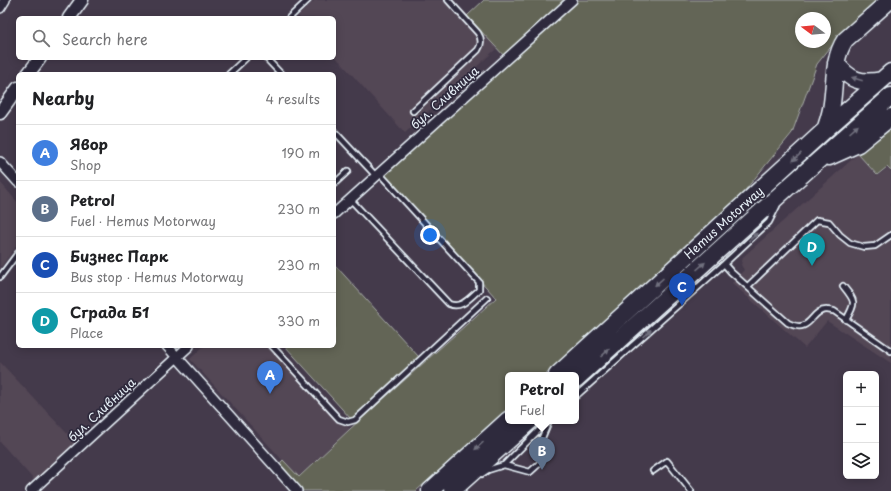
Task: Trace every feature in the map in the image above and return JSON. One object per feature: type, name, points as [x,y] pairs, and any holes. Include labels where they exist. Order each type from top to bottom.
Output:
[{"type":"highway","points":[[825,130],[830,117],[836,63],[840,46],[890,0]]},
{"type":"highway","points":[[836,63],[848,76],[859,80],[871,82],[887,76]]},
{"type":"highway","name":"Hemus Motorway","points":[[560,372],[825,130],[887,76]]},
{"type":"highway","name":"Hemus Motorway","points":[[579,376],[891,96]]},
{"type":"highway","points":[[815,164],[858,144],[891,117]]},
{"type":"highway","points":[[430,491],[505,423]]},
{"type":"highway","points":[[452,491],[527,424]]},
{"type":"main road","points":[[70,16],[82,0]]},
{"type":"main road","points":[[30,72],[38,60]]},
{"type":"main road","points":[[0,113],[16,91]]},
{"type":"street","points":[[0,8],[5,0]]},
{"type":"street","name":"бул. Сливница","points":[[336,212],[572,0]]},
{"type":"street","points":[[0,162],[16,180]]},
{"type":"street","points":[[169,348],[297,491]]},
{"type":"street","name":"бул. Сливница","points":[[31,491],[187,348]]},
{"type":"lane","points":[[291,16],[308,0]]},
{"type":"lane","points":[[413,111],[478,50],[481,45],[478,33],[448,0]]},
{"type":"lane","points":[[231,72],[244,60]]},
{"type":"lane","points":[[268,60],[279,72]]},
{"type":"lane","points":[[336,133],[479,282],[479,290],[462,305],[454,306],[449,304],[350,199]]},
{"type":"lane","points":[[336,182],[348,171]]},
{"type":"lane","points":[[579,393],[769,222],[785,190]]},
{"type":"lane","points":[[748,286],[817,220],[829,222],[850,244],[864,247],[875,246],[891,235]]},
{"type":"lane","points":[[0,277],[16,256]]},
{"type":"lane","points":[[724,264],[788,323],[800,327],[805,325],[819,312],[826,309],[834,311],[891,350]]},
{"type":"lane","points":[[843,286],[853,302],[853,307],[846,320]]},
{"type":"lane","points":[[274,348],[339,419],[348,422],[355,420],[487,298]]},
{"type":"lane","points":[[452,491],[488,470],[504,465],[546,424]]},
{"type":"lane","points":[[504,465],[530,472],[540,462],[538,445],[548,424]]},
{"type":"lane","points":[[653,472],[667,461],[691,491]]},
{"type":"shaded area","points":[[315,0],[453,0],[497,48],[405,133],[336,57],[336,16],[298,16]]},
{"type":"shaded area","points":[[858,154],[877,176],[888,168],[891,172],[891,363],[827,321],[805,348],[732,283],[744,270],[741,265],[743,257]]},
{"type":"shaded area","points":[[0,182],[16,201],[16,247],[0,268]]},
{"type":"shaded area","points":[[202,348],[276,348],[350,429],[298,477],[190,359]]},
{"type":"shaded area","points":[[0,362],[76,443],[35,481],[0,442]]},
{"type":"green space","points":[[484,0],[881,0],[856,25],[831,47],[831,12],[795,12],[795,48],[830,48],[817,64],[792,133],[742,194],[548,372],[505,372],[505,411],[416,491],[301,491],[279,467],[283,460],[299,477],[350,429],[496,298],[383,173],[506,58],[467,16]]},
{"type":"green space","points":[[891,129],[891,171],[887,167],[877,175],[858,154]]},
{"type":"green space","points":[[336,266],[419,357],[351,419],[287,348],[336,348]]},
{"type":"place","name":"Сграда Б1","points":[[812,266]]},
{"type":"place","name":"Бизнес Парк","points":[[682,306]]},
{"type":"place","name":"Явор","points":[[270,394]]},
{"type":"place","name":"Petrol","points":[[542,470]]}]
